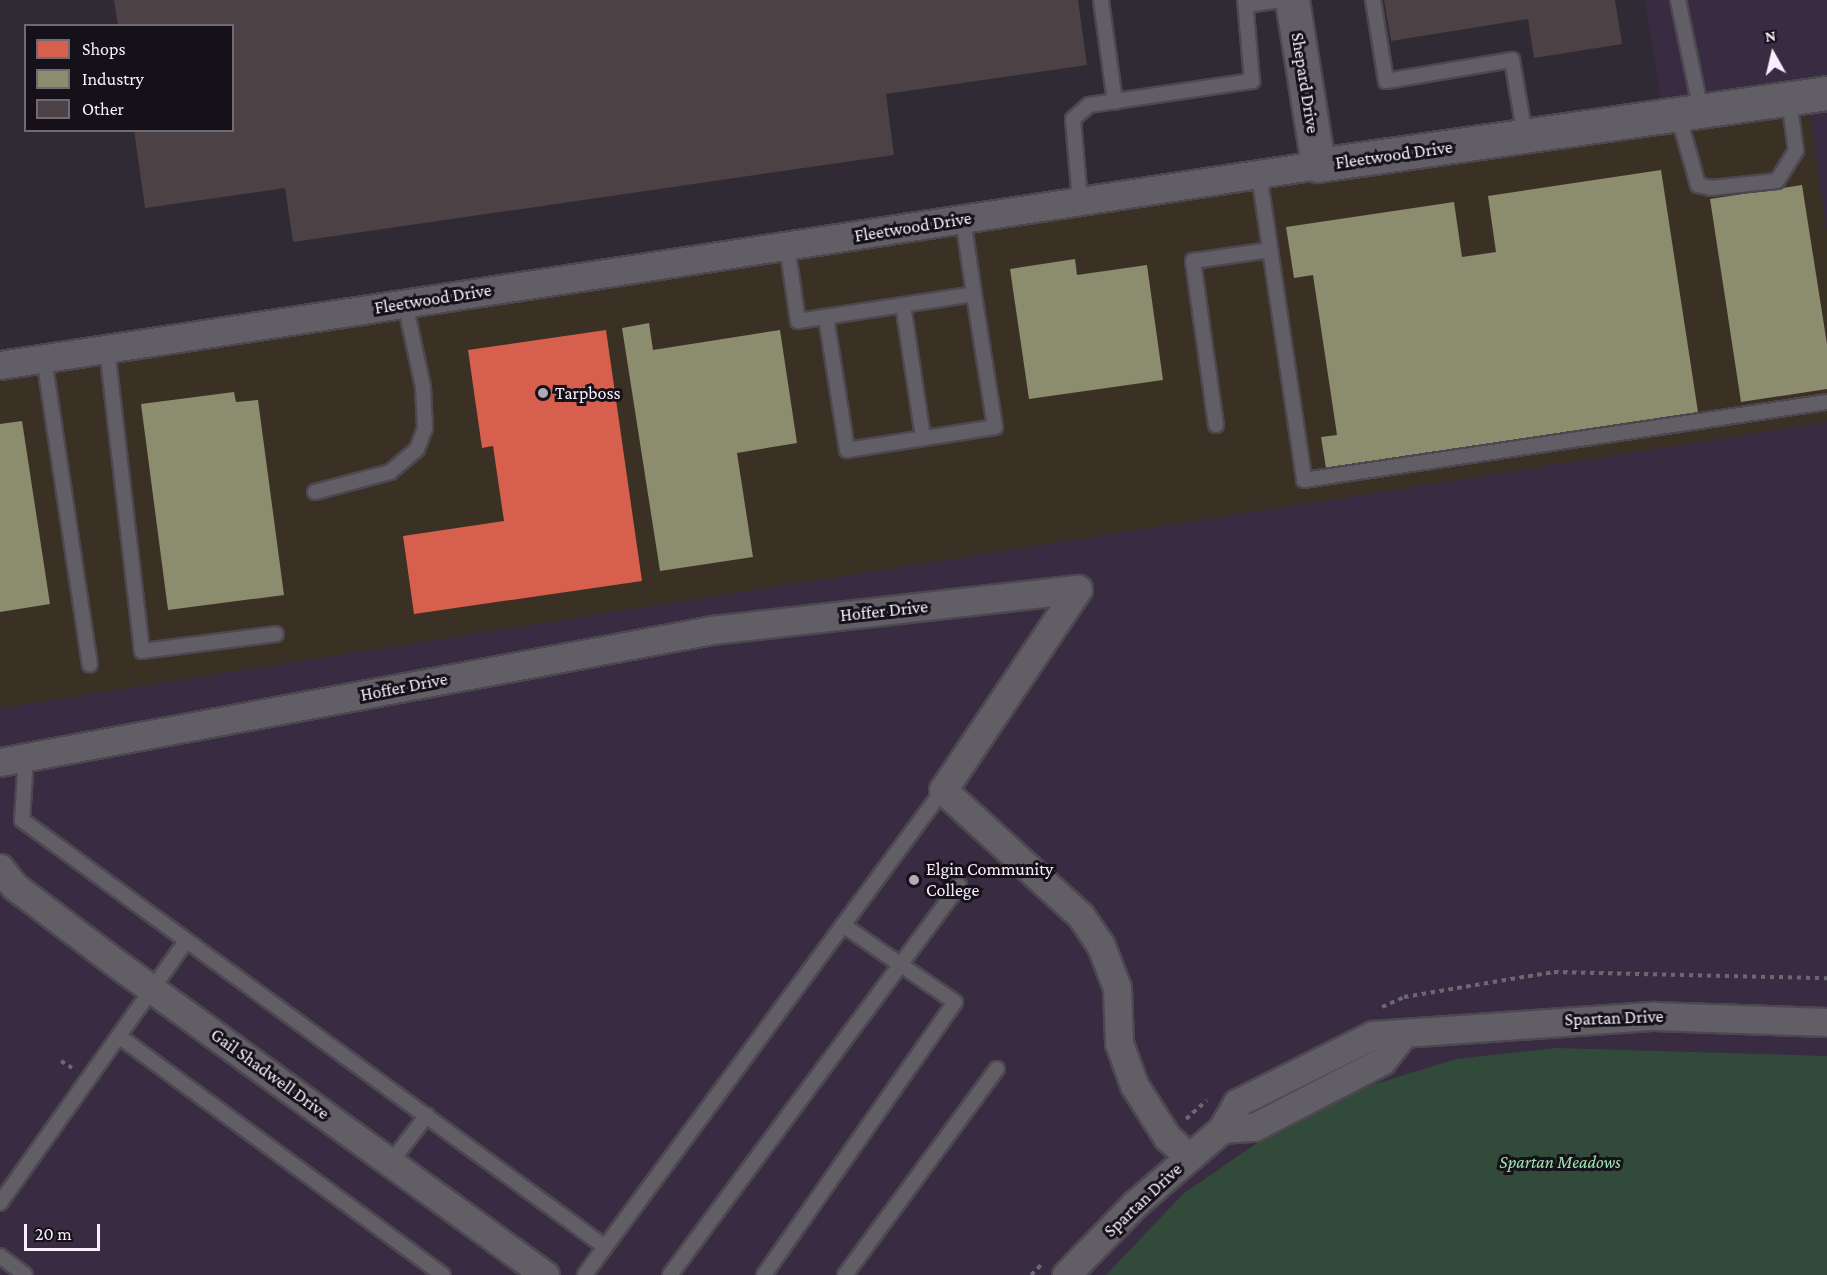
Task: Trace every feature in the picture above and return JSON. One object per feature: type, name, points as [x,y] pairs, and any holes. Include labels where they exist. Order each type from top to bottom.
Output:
[{"type":"street","name":"Shepard Drive","points":[[1292,0],[1318,165]]},
{"type":"street","name":"Fleetwood Drive","points":[[0,365],[1318,165],[1827,93]]},
{"type":"street","name":"Hoffer Drive","points":[[13,759],[712,630],[1078,589],[943,790]]},
{"type":"street","points":[[943,790],[1081,916],[1101,946],[1117,988],[1119,1043],[1134,1085],[1167,1137],[1189,1158]]},
{"type":"street","name":"Gail Shadwell Drive","points":[[0,868],[14,886],[154,991],[545,1275]]},
{"type":"street","name":"Spartan Drive","points":[[1066,1275],[1222,1129],[1237,1103],[1373,1035],[1401,1037],[1522,1022],[1654,1016],[1827,1023]]},
{"type":"lane","points":[[1101,0],[1115,102]]},
{"type":"lane","points":[[1080,201],[1072,119],[1089,105],[1252,81],[1246,2],[1281,0]]},
{"type":"lane","points":[[1373,0],[1386,81],[1512,60],[1525,136]]},
{"type":"lane","points":[[1680,0],[1698,185],[1711,188],[1777,181],[1796,151],[1789,99]]},
{"type":"lane","points":[[1259,174],[1304,480],[1827,402]]},
{"type":"lane","points":[[826,317],[847,450],[995,427],[963,219]]},
{"type":"lane","points":[[787,246],[798,321],[974,294]]},
{"type":"lane","points":[[1216,425],[1193,261],[1270,250]]},
{"type":"lane","points":[[315,492],[390,472],[417,449],[424,428],[423,387],[405,303]]},
{"type":"lane","points":[[903,305],[923,438]]},
{"type":"lane","points":[[107,349],[142,651],[276,634]]},
{"type":"lane","points":[[44,358],[90,665]]},
{"type":"lane","points":[[13,759],[22,820],[605,1247]]},
{"type":"lane","points":[[585,1275],[943,790]]},
{"type":"lane","points":[[670,1275],[959,886]]},
{"type":"lane","points":[[764,1275],[954,1002],[843,925]]},
{"type":"lane","points":[[0,1203],[154,991],[186,941]]},
{"type":"lane","points":[[120,1037],[443,1275]]},
{"type":"lane","points":[[845,1275],[997,1069]]},
{"type":"lane","points":[[391,1162],[427,1115]]},
{"type":"lane","points":[[0,1257],[25,1275]]},
{"type":"path","points":[[61,1061],[75,1070]]},
{"type":"shaded area","points":[[1645,0],[1827,0],[1827,88],[1663,113]]},
{"type":"shaded area","points":[[1827,104],[1827,232],[1808,107]]},
{"type":"shaded area","points":[[1808,107],[1827,232],[1827,422],[0,708],[0,376]]},
{"type":"shaded area","name":"Elgin Community College","points":[[1827,422],[1827,1057],[1120,1275],[0,1275],[0,708]]},
{"type":"green space","name":"Spartan Meadows","points":[[1556,1048],[1827,1056],[1827,1275],[1106,1275],[1184,1193],[1276,1130],[1349,1092],[1456,1059]]},
{"type":"building: Shops","points":[[606,330],[642,581],[414,614],[403,536],[504,521],[493,446],[482,448],[468,350]]},
{"type":"building: Industry","points":[[1661,170],[1698,412],[1326,468],[1321,437],[1337,435],[1313,275],[1294,278],[1286,227],[1454,202],[1462,257],[1496,252],[1488,196]]},
{"type":"building: Industry","points":[[1802,185],[1827,344],[1827,389],[1741,402],[1710,199]]},
{"type":"building: Industry","points":[[1075,259],[1077,275],[1147,265],[1163,380],[1029,399],[1010,269]]},
{"type":"building: Industry","points":[[649,323],[653,350],[780,330],[797,443],[737,453],[753,557],[660,571],[622,328]]},
{"type":"building: Industry","points":[[234,392],[236,402],[258,400],[284,595],[168,610],[141,404]]},
{"type":"building: Industry","points":[[22,421],[50,604],[0,612],[0,424]]},
{"type":"building: Other","points":[[114,0],[1078,0],[1087,65],[886,94],[894,155],[293,242],[285,188],[145,208],[134,132],[234,132],[234,24],[118,24]]},
{"type":"building: Other","points":[[1384,0],[1615,0],[1622,44],[1534,58],[1528,19],[1391,41]]},
{"type":"place","name":"Tarpboss","points":[[543,393]]},
{"type":"place","name":"Elgin Community College","points":[[914,880]]}]
